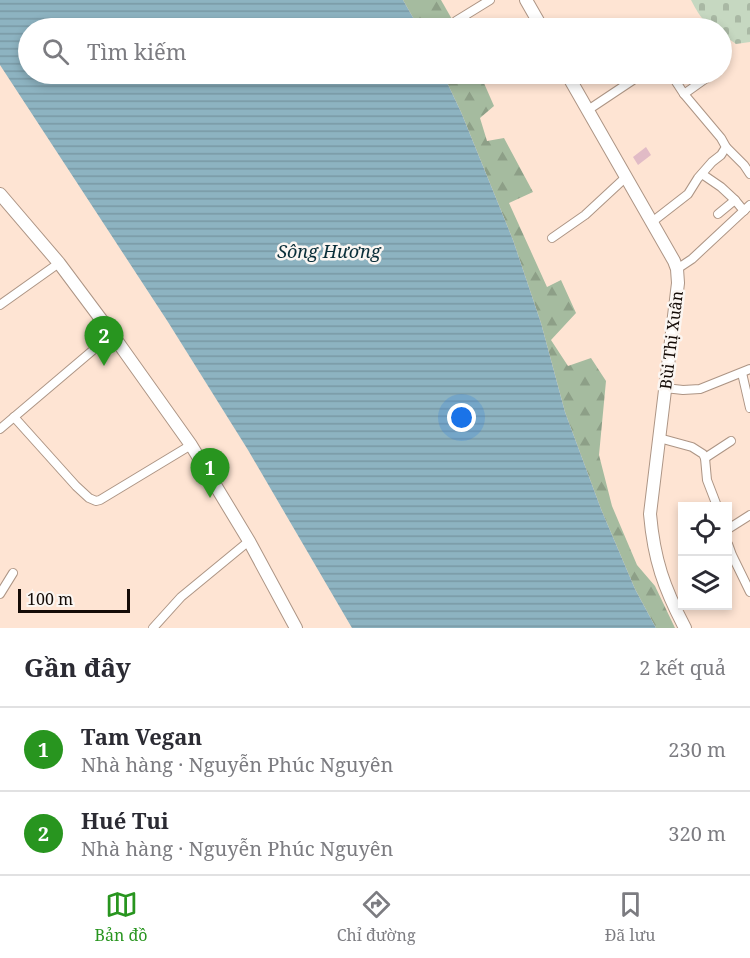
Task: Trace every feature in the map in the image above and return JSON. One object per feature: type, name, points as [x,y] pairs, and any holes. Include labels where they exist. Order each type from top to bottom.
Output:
[{"type":"street","points":[[461,18],[490,0]]},
{"type":"street","points":[[526,0],[536,18]]},
{"type":"street","name":"Bùi Thị Xuân","points":[[573,84],[677,268],[678,283],[650,514],[652,541],[659,569],[685,628]]},
{"type":"street","points":[[588,110],[627,84]]},
{"type":"street","points":[[678,84],[750,174]]},
{"type":"street","points":[[684,94],[698,84]]},
{"type":"street","points":[[652,222],[688,194],[712,162],[722,155],[726,147]]},
{"type":"street","points":[[677,268],[692,259],[747,208],[702,174]]},
{"type":"street","points":[[552,238],[594,208],[626,177]]},
{"type":"street","points":[[0,194],[59,262],[191,445],[249,541],[296,628]]},
{"type":"street","points":[[718,214],[735,201]]},
{"type":"street","points":[[0,305],[59,262]]},
{"type":"street","points":[[0,429],[112,334]]},
{"type":"street","points":[[665,388],[695,390],[746,371],[750,408]]},
{"type":"street","points":[[14,417],[76,486],[96,501],[191,445]]},
{"type":"street","points":[[659,438],[699,449],[704,454],[707,480],[715,502]]},
{"type":"street","points":[[705,458],[731,441]]},
{"type":"street","points":[[732,526],[750,515]]},
{"type":"street","points":[[153,628],[181,597],[249,541]]},
{"type":"street","points":[[732,555],[750,592]]},
{"type":"street","points":[[0,594],[13,573]]},
{"type":"green space","points":[[403,0],[441,0],[451,18],[413,18]]},
{"type":"green space","points":[[691,0],[750,0],[750,42],[736,44],[732,41],[732,18],[702,18]]},
{"type":"green space","points":[[448,84],[484,84],[494,106],[480,118],[487,141],[504,138],[533,192],[509,203],[547,287],[561,280],[576,313],[551,340],[568,366],[591,358],[606,381],[599,455],[612,506],[637,565],[655,586],[675,628],[656,628],[635,589],[601,509],[565,412],[541,323],[513,240]]},
{"type":"water","name":"Sông Hương","points":[[0,0],[403,0],[413,18],[18,18],[18,84],[448,84],[513,240],[541,323],[565,412],[601,509],[635,589],[656,628],[352,628],[248,450],[168,322],[0,65]]},
{"type":"building","points":[[646,147],[651,155],[638,165],[633,157]]},
{"type":"place","name":"Hué Tui","points":[[104,366]]},
{"type":"place","name":"Tam Vegan","points":[[210,498]]}]
